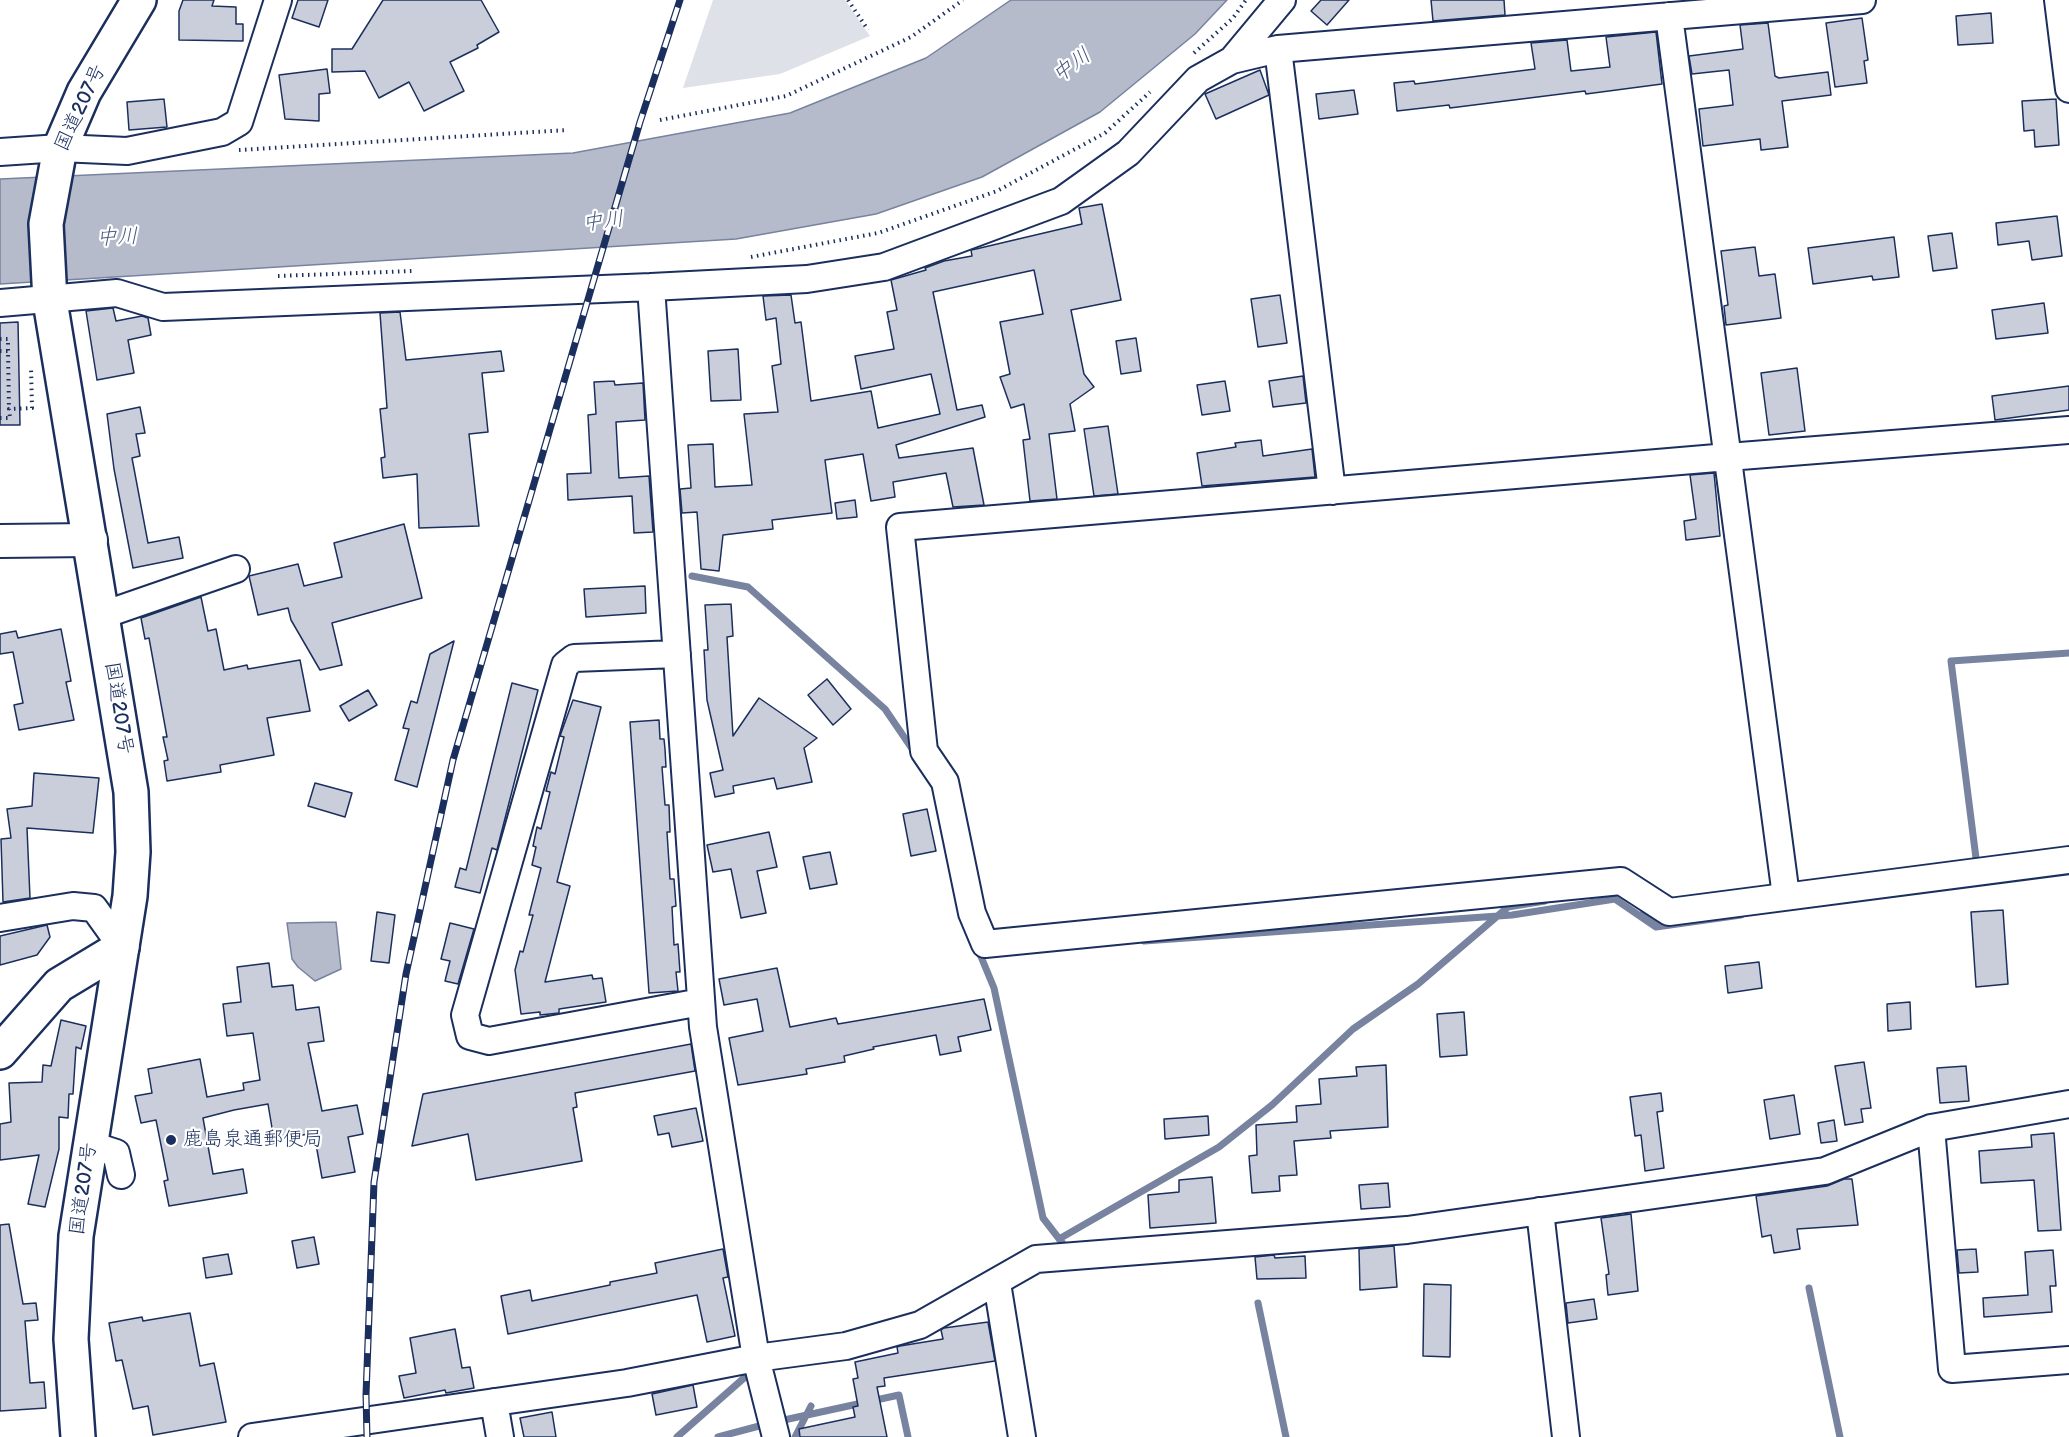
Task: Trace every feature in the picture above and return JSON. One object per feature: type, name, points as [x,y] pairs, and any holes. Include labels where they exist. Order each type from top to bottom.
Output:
[{"type":"main road","name":"国道207号","points":[[78,1437],[71,1339],[76,1236],[122,947],[133,852],[131,792],[49,295],[46,224],[58,154],[84,92],[140,0]]},
{"type":"main road","points":[[0,1052],[59,985],[122,947]]},
{"type":"street","points":[[0,152],[58,154],[127,151],[222,132],[239,122],[278,0]]},
{"type":"street","points":[[1232,60],[1282,0]]},
{"type":"street","points":[[0,303],[49,295],[117,293],[163,307],[807,279],[884,267],[1061,201],[1128,153],[1198,79],[1232,60],[1278,49],[1862,0]]},
{"type":"street","points":[[2058,0],[2069,89]]},
{"type":"street","points":[[1670,16],[1786,896]]},
{"type":"street","points":[[1278,49],[1332,491]]},
{"type":"street","points":[[651,287],[701,1002],[756,1358],[776,1437]]},
{"type":"street","points":[[2069,430],[1728,456],[900,527],[924,751],[945,782],[972,913],[985,944],[1621,881],[1669,912],[2069,860]]},
{"type":"street","points":[[0,541],[91,540]]},
{"type":"street","points":[[103,615],[236,569]]},
{"type":"street","points":[[677,654],[574,658],[565,665],[465,1015],[470,1036],[489,1041],[701,1002]]},
{"type":"street","points":[[0,918],[73,906],[94,908],[122,947]]},
{"type":"street","points":[[252,1437],[627,1383],[756,1358],[846,1346],[920,1325],[1036,1259],[1407,1230],[1825,1171],[1931,1128],[2069,1104]]},
{"type":"street","points":[[1931,1128],[1952,1369],[2069,1360]]},
{"type":"street","points":[[91,1145],[116,1153],[122,1175]]},
{"type":"street","points":[[1540,1211],[1566,1437]]},
{"type":"street","points":[[997,1283],[1022,1437]]},
{"type":"street","points":[[494,1402],[500,1437]]},
{"type":"path","points":[[848,0],[868,30]]},
{"type":"path","points":[[660,120],[786,96],[911,37],[963,0]]},
{"type":"path","points":[[1190,56],[1233,18],[1246,0]]},
{"type":"path","points":[[742,258],[878,233],[997,191],[1105,133],[1156,87]]},
{"type":"path","points":[[230,150],[567,130]]},
{"type":"path","points":[[0,339],[8,339],[10,418],[0,418]]},
{"type":"path","points":[[0,351],[8,351]]},
{"type":"path","points":[[9,409],[32,408],[31,360]]},
{"type":"shaded area","points":[[713,0],[845,0],[870,36],[780,74],[683,88]]},
{"type":"water","name":"中川","points":[[1011,0],[1227,0],[1195,34],[1100,112],[982,177],[876,214],[736,239],[0,284],[0,179],[573,153],[790,113],[926,58]]},
{"type":"water","points":[[336,922],[341,969],[315,981],[292,959],[287,923]]},
{"type":"building","points":[[183,0],[214,0],[212,6],[236,7],[236,24],[243,24],[243,41],[179,40],[179,11]]},
{"type":"building","points":[[298,0],[328,0],[319,27],[292,18]]},
{"type":"building","points":[[383,0],[481,0],[499,32],[477,45],[478,48],[450,62],[464,91],[424,111],[409,82],[379,98],[365,71],[332,72],[332,49],[352,49]]},
{"type":"building","points":[[1321,0],[1349,0],[1327,25],[1311,11]]},
{"type":"building","points":[[1431,0],[1504,0],[1505,15],[1433,21]]},
{"type":"building","points":[[1991,13],[1993,43],[1958,45],[1956,16]]},
{"type":"building","points":[[1862,18],[1868,60],[1864,61],[1867,83],[1835,87],[1826,23]]},
{"type":"building","points":[[1768,23],[1775,76],[1779,78],[1828,72],[1831,95],[1782,101],[1788,147],[1761,150],[1760,139],[1703,146],[1699,109],[1733,105],[1729,70],[1692,74],[1689,56],[1743,49],[1740,25]]},
{"type":"building","points":[[1656,32],[1662,84],[1450,108],[1449,105],[1397,111],[1394,83],[1414,81],[1415,84],[1535,69],[1531,43],[1567,40],[1571,71],[1610,67],[1606,37]]},
{"type":"building","points":[[327,69],[330,93],[319,94],[319,121],[285,119],[279,75]]},
{"type":"building","points":[[1260,70],[1269,95],[1216,119],[1205,94]]},
{"type":"building","points":[[1354,90],[1358,114],[1319,119],[1316,94]]},
{"type":"building","points":[[164,99],[167,127],[129,130],[127,102]]},
{"type":"building","points":[[2056,99],[2059,145],[2035,147],[2034,130],[2024,131],[2022,101]]},
{"type":"building","points":[[1102,204],[1121,300],[1071,310],[1084,374],[1094,387],[1070,404],[1075,431],[1049,434],[1057,499],[1030,501],[1023,440],[1030,439],[1024,404],[1011,408],[1000,377],[1010,374],[1000,322],[1043,314],[1034,270],[933,292],[957,410],[982,405],[985,417],[896,445],[899,458],[973,448],[984,505],[953,507],[946,473],[893,482],[895,497],[871,501],[863,454],[825,460],[832,513],[772,520],[773,529],[723,535],[719,571],[701,569],[697,512],[682,513],[680,489],[691,488],[688,445],[713,444],[715,487],[752,485],[744,414],[778,412],[772,366],[781,364],[776,318],[766,320],[763,296],[791,295],[795,323],[801,322],[811,401],[871,391],[878,428],[940,414],[931,374],[861,389],[855,356],[894,349],[887,312],[897,310],[891,280],[926,270],[925,268],[944,261],[972,256],[971,250],[1082,224],[1079,208]]},
{"type":"building","points":[[2057,216],[2062,256],[2032,260],[2029,241],[1998,245],[1996,223]]},
{"type":"building","points":[[1952,233],[1957,268],[1933,271],[1928,236]]},
{"type":"building","points":[[1894,237],[1899,277],[1873,280],[1872,276],[1813,284],[1808,248]]},
{"type":"building","points":[[1755,247],[1759,276],[1775,274],[1781,318],[1726,325],[1724,306],[1728,305],[1721,251]]},
{"type":"building","points":[[1280,295],[1287,343],[1258,347],[1251,299]]},
{"type":"building","points":[[2044,303],[2048,333],[1996,339],[1992,310]]},
{"type":"building","points":[[113,308],[116,321],[142,316],[148,318],[151,335],[128,340],[134,373],[97,380],[86,311]]},
{"type":"building","points":[[400,312],[406,360],[501,351],[504,371],[482,373],[488,432],[469,434],[479,526],[419,528],[417,474],[383,478],[381,458],[385,457],[380,409],[387,408],[380,313]]},
{"type":"building","points":[[18,322],[20,425],[0,425],[0,323]]},
{"type":"building","points":[[1136,338],[1141,371],[1121,374],[1116,341]]},
{"type":"building","points":[[738,349],[741,400],[711,401],[708,351]]},
{"type":"building","points":[[1797,368],[1805,431],[1769,435],[1761,373]]},
{"type":"building","points":[[1303,376],[1306,403],[1273,407],[1269,381]]},
{"type":"building","points":[[614,381],[615,385],[643,383],[645,420],[616,422],[619,478],[649,476],[653,532],[634,533],[632,496],[568,500],[567,474],[591,473],[588,415],[596,414],[594,382]]},
{"type":"building","points":[[1225,381],[1230,411],[1202,415],[1197,385]]},
{"type":"building","points":[[2069,386],[2069,410],[1995,420],[1992,396]]},
{"type":"building","points":[[140,407],[145,433],[136,434],[140,456],[132,458],[148,543],[179,537],[183,558],[133,568],[114,469],[107,414]]},
{"type":"building","points":[[1108,426],[1118,494],[1094,496],[1084,429]]},
{"type":"building","points":[[1261,440],[1263,456],[1312,449],[1315,477],[1202,486],[1197,453],[1236,447],[1235,443]]},
{"type":"building","points":[[1714,473],[1720,536],[1686,540],[1684,521],[1696,519],[1690,475]]},
{"type":"building","points":[[855,500],[857,517],[837,519],[835,503]]},
{"type":"building","points":[[404,524],[422,598],[332,623],[342,665],[320,670],[291,620],[288,608],[258,615],[249,576],[298,564],[304,586],[342,577],[334,543]]},
{"type":"building","points":[[645,586],[646,613],[586,617],[584,589]]},
{"type":"building","points":[[201,597],[208,631],[216,629],[224,670],[247,665],[248,669],[300,660],[310,711],[267,718],[274,755],[220,765],[221,772],[167,781],[164,761],[168,760],[163,737],[167,737],[149,638],[145,639],[141,618]]},
{"type":"building","points":[[731,604],[733,636],[727,637],[733,736],[759,698],[817,738],[804,748],[812,782],[777,789],[774,778],[733,786],[734,793],[715,797],[710,773],[723,770],[707,700],[704,650],[708,650],[705,605]]},
{"type":"building","points":[[61,629],[71,681],[66,682],[74,720],[19,730],[14,705],[23,703],[13,652],[0,654],[0,634],[16,631],[18,638]]},
{"type":"building","points":[[454,641],[417,787],[395,780],[409,729],[403,728],[411,701],[417,703],[430,654]]},
{"type":"building","points":[[827,679],[851,709],[833,725],[808,695]]},
{"type":"building","points":[[512,683],[538,690],[497,850],[492,848],[480,893],[455,887],[460,868],[466,870]]},
{"type":"building","points":[[368,690],[377,705],[349,721],[340,706]]},
{"type":"building","points":[[573,700],[601,707],[557,882],[570,886],[545,982],[592,975],[593,979],[602,978],[606,1002],[559,1009],[559,1013],[521,1014],[515,970],[520,951],[523,952],[533,915],[529,915],[541,868],[532,865],[536,847],[533,846],[537,827],[541,829],[550,792],[546,791],[551,772],[555,774],[564,737],[560,736]]},
{"type":"building","points":[[659,720],[660,739],[664,739],[665,749],[666,767],[662,767],[665,805],[669,805],[670,832],[667,832],[670,879],[674,879],[676,906],[672,907],[674,945],[678,944],[680,972],[676,972],[678,991],[649,993],[630,722]]},
{"type":"building","points":[[34,773],[99,778],[93,833],[27,828],[30,898],[3,902],[1,839],[11,838],[7,809],[32,806]]},
{"type":"building","points":[[315,783],[352,793],[345,817],[308,806]]},
{"type":"building","points":[[927,809],[936,851],[911,856],[903,814]]},
{"type":"building","points":[[769,832],[777,867],[757,871],[766,913],[741,918],[731,869],[713,872],[707,845]]},
{"type":"building","points":[[830,852],[837,884],[810,889],[803,857]]},
{"type":"building","points":[[2003,910],[2008,984],[1976,987],[1971,912]]},
{"type":"building","points":[[377,912],[395,915],[389,963],[371,961]]},
{"type":"building","points":[[450,923],[474,929],[458,984],[445,981],[450,961],[441,959]]},
{"type":"building","points":[[47,925],[50,937],[37,955],[0,965],[0,936]]},
{"type":"building","points":[[1759,962],[1762,988],[1728,993],[1725,966]]},
{"type":"building","points":[[269,963],[272,987],[293,985],[296,1010],[319,1007],[324,1041],[308,1043],[322,1111],[357,1105],[363,1134],[348,1137],[355,1172],[322,1178],[314,1133],[274,1140],[268,1104],[234,1110],[203,1118],[213,1174],[243,1169],[247,1193],[169,1206],[164,1181],[168,1180],[156,1120],[141,1123],[135,1096],[152,1093],[148,1069],[200,1059],[207,1097],[244,1090],[243,1083],[260,1080],[253,1033],[227,1036],[223,1004],[241,1002],[237,967]]},
{"type":"building","points":[[777,968],[790,1027],[836,1018],[838,1024],[984,999],[991,1030],[958,1037],[961,1051],[940,1055],[936,1035],[873,1047],[874,1049],[844,1056],[845,1062],[806,1069],[807,1074],[738,1085],[729,1038],[763,1031],[757,999],[724,1005],[719,979]]},
{"type":"building","points":[[1910,1002],[1911,1029],[1888,1031],[1887,1004]]},
{"type":"building","points":[[1464,1012],[1467,1055],[1440,1057],[1437,1014]]},
{"type":"building","points":[[61,1020],[86,1026],[81,1049],[76,1047],[73,1094],[69,1094],[68,1118],[59,1117],[59,1149],[45,1207],[28,1204],[39,1155],[0,1160],[0,1124],[11,1122],[9,1083],[42,1082],[43,1065],[51,1066]]},
{"type":"building","points":[[691,1044],[695,1071],[575,1093],[577,1107],[573,1108],[582,1161],[476,1180],[468,1134],[412,1146],[423,1094]]},
{"type":"building","points":[[1864,1062],[1871,1108],[1861,1109],[1863,1122],[1845,1125],[1835,1066]]},
{"type":"building","points":[[1386,1065],[1388,1127],[1330,1131],[1331,1138],[1294,1141],[1297,1175],[1279,1176],[1280,1191],[1252,1193],[1249,1156],[1257,1155],[1256,1125],[1297,1122],[1296,1106],[1321,1104],[1319,1079],[1357,1076],[1356,1067]]},
{"type":"building","points":[[1966,1066],[1969,1101],[1940,1103],[1937,1068]]},
{"type":"building","points":[[1661,1093],[1663,1111],[1657,1112],[1664,1168],[1645,1171],[1641,1135],[1635,1136],[1630,1097]]},
{"type":"building","points":[[1794,1095],[1800,1134],[1770,1139],[1764,1100]]},
{"type":"building","points":[[696,1108],[703,1141],[672,1147],[669,1133],[658,1135],[654,1116]]},
{"type":"building","points":[[1208,1116],[1209,1135],[1165,1139],[1164,1119]]},
{"type":"building","points":[[1834,1120],[1837,1141],[1821,1143],[1818,1123]]},
{"type":"building","points":[[2054,1133],[2061,1230],[2038,1231],[2034,1180],[1981,1183],[1979,1151],[2032,1147],[2031,1135]]},
{"type":"building","points":[[1212,1177],[1216,1223],[1150,1228],[1148,1195],[1179,1192],[1179,1180]]},
{"type":"building","points":[[1844,1179],[1852,1179],[1858,1225],[1797,1229],[1800,1249],[1774,1253],[1771,1235],[1762,1237],[1756,1196],[1827,1186]]},
{"type":"building","points":[[1388,1183],[1390,1207],[1361,1209],[1359,1185]]},
{"type":"building","points":[[1631,1214],[1638,1291],[1608,1295],[1606,1275],[1609,1274],[1601,1218]]},
{"type":"building","points":[[9,1224],[23,1304],[36,1303],[38,1320],[25,1321],[30,1383],[44,1382],[46,1408],[0,1411],[0,1225]]},
{"type":"building","points":[[314,1237],[319,1264],[297,1268],[292,1241]]},
{"type":"building","points":[[1394,1246],[1397,1287],[1360,1290],[1359,1249]]},
{"type":"building","points":[[723,1249],[728,1277],[723,1278],[735,1336],[707,1342],[697,1295],[508,1334],[501,1296],[530,1290],[532,1301],[610,1285],[610,1282],[657,1273],[655,1263]]},
{"type":"building","points":[[1976,1249],[1978,1272],[1959,1273],[1957,1250]]},
{"type":"building","points":[[2053,1250],[2056,1286],[2050,1286],[2052,1312],[1984,1317],[1983,1298],[2028,1295],[2025,1252]]},
{"type":"building","points":[[228,1254],[232,1274],[206,1278],[203,1258]]},
{"type":"building","points":[[1274,1255],[1275,1258],[1305,1256],[1306,1278],[1257,1279],[1255,1257]]},
{"type":"building","points":[[1424,1284],[1451,1285],[1450,1357],[1423,1356]]},
{"type":"building","points":[[1594,1299],[1597,1319],[1568,1323],[1566,1303]]},
{"type":"building","points":[[190,1313],[200,1366],[214,1363],[226,1422],[153,1435],[148,1406],[133,1409],[122,1360],[116,1361],[109,1323],[142,1317],[143,1321]]},
{"type":"building","points":[[988,1322],[995,1361],[884,1378],[885,1386],[877,1387],[887,1437],[800,1437],[799,1429],[855,1417],[853,1407],[858,1406],[853,1379],[858,1378],[855,1362],[898,1353],[897,1347],[900,1346],[943,1339],[941,1330],[944,1328]]},
{"type":"building","points":[[455,1329],[462,1368],[470,1367],[474,1388],[446,1393],[445,1390],[404,1398],[399,1376],[416,1373],[410,1338]]},
{"type":"building","points":[[693,1385],[697,1407],[656,1415],[652,1394]]},
{"type":"building","points":[[552,1412],[556,1437],[524,1437],[520,1418]]},
{"type":"waterway","points":[[692,576],[748,587],[885,709],[915,753]]},
{"type":"waterway","points":[[1977,866],[1951,661],[2069,653]]},
{"type":"waterway","points":[[1144,941],[1512,915],[1615,899],[1656,927],[1741,915]]},
{"type":"waterway","points":[[1059,1239],[1219,1147],[1272,1105],[1353,1029],[1418,984],[1508,907],[1545,901]]},
{"type":"waterway","points":[[1644,911],[1657,920],[1666,919]]},
{"type":"waterway","points":[[977,947],[994,988],[1043,1218],[1067,1249]]},
{"type":"waterway","points":[[1809,1288],[1840,1437]]},
{"type":"waterway","points":[[1258,1303],[1286,1437]]},
{"type":"waterway","points":[[677,1437],[744,1378]]},
{"type":"waterway","points":[[784,1420],[899,1395],[908,1437]]},
{"type":"waterway","points":[[795,1437],[811,1406]]},
{"type":"waterway","points":[[718,1437],[763,1425]]},
{"type":"railway","points":[[367,1437],[366,1395],[374,1182],[406,974],[453,760],[640,122],[680,0]]},
{"type":"place","name":"鹿島泉通郵便局","points":[[171,1140]]}]
